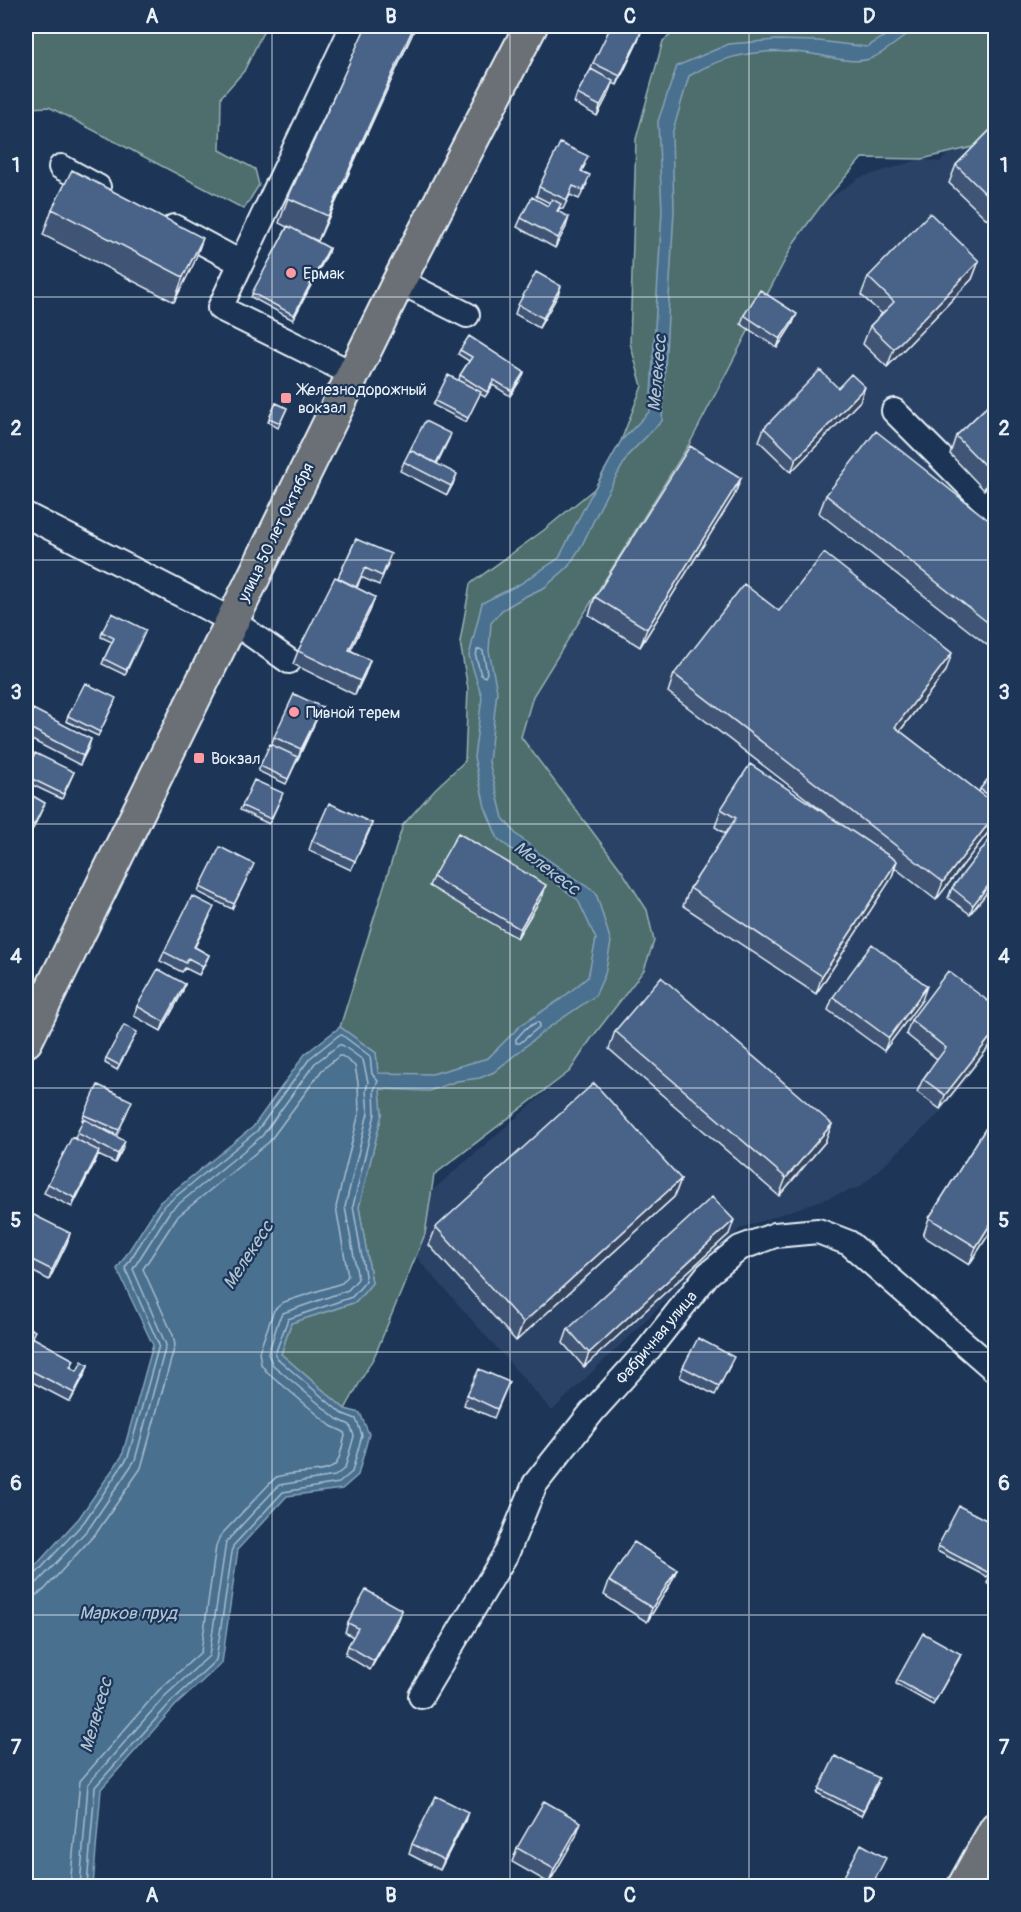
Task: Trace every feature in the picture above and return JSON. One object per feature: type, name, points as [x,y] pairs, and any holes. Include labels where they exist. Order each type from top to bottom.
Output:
[{"type":"main road","name":"улица 50 лет Октября","points":[[26,1041],[399,281],[531,26]]},
{"type":"main road","points":[[964,1887],[996,1828]]},
{"type":"street","points":[[353,26],[220,308],[353,374]]},
{"type":"street","points":[[61,167],[121,199]]},
{"type":"street","points":[[151,215],[241,263]]},
{"type":"street","points":[[399,281],[467,315]]},
{"type":"street","points":[[894,411],[996,513]]},
{"type":"street","points":[[26,515],[231,620],[289,661]]},
{"type":"street","name":"Фабричная улица","points":[[420,1696],[507,1552],[535,1484],[592,1412],[647,1351],[708,1274],[740,1248],[775,1235],[818,1231],[849,1243],[996,1371]]},
{"type":"shaded area","points":[[995,107],[995,1042],[941,1112],[860,1187],[741,1228],[552,1411],[390,1227],[570,1071],[591,1039],[647,910],[622,871],[521,737],[533,696],[691,441],[795,241],[823,203],[859,178],[922,159],[940,162]]},
{"type":"green space","points":[[26,26],[266,26],[244,71],[221,97],[220,150],[255,169],[259,185],[244,209],[49,107],[28,108],[26,113]]},
{"type":"green space","points":[[682,26],[995,26],[995,132],[977,146],[922,159],[862,158],[823,203],[795,241],[691,441],[533,696],[521,737],[622,871],[647,910],[654,941],[644,970],[591,1039],[570,1071],[434,1175],[425,1234],[375,1355],[345,1409],[281,1354],[291,1323],[356,1302],[372,1283],[359,1207],[382,1114],[376,1053],[340,1027],[403,825],[435,789],[465,761],[468,689],[460,642],[470,584],[544,530],[594,489],[621,441],[642,386],[630,343],[636,139],[663,41]]},
{"type":"water","name":"Марков пруд","points":[[901,26],[918,26],[884,51],[865,60],[843,60],[796,52],[764,52],[718,62],[689,76],[672,134],[674,211],[662,421],[629,454],[582,545],[568,567],[545,587],[502,610],[491,623],[489,651],[497,691],[489,762],[503,818],[516,834],[540,854],[596,893],[611,942],[605,974],[595,996],[548,1028],[494,1072],[480,1078],[457,1081],[429,1091],[380,1089],[382,1114],[359,1207],[372,1283],[356,1302],[291,1323],[281,1354],[345,1409],[360,1413],[369,1434],[358,1475],[342,1489],[287,1496],[238,1549],[222,1663],[176,1705],[101,1789],[93,1886],[26,1886],[26,1576],[79,1518],[122,1456],[153,1345],[117,1269],[160,1202],[253,1127],[305,1054],[340,1027],[376,1053],[378,1073],[432,1074],[488,1058],[521,1025],[561,999],[588,977],[596,939],[578,900],[498,839],[485,807],[474,757],[482,697],[469,656],[482,603],[520,584],[559,558],[621,441],[650,411],[662,211],[658,121],[677,66],[729,44],[776,40],[819,41],[867,47]]},
{"type":"building","points":[[366,26],[414,26],[328,216],[288,198]]},
{"type":"building","points":[[611,26],[628,26],[641,32],[620,76],[593,63]]},
{"type":"building","points":[[591,69],[613,81],[600,106],[577,94]]},
{"type":"building","points":[[996,124],[996,204],[956,165]]},
{"type":"building","points":[[560,143],[588,156],[581,171],[590,175],[583,190],[573,186],[567,200],[539,187]]},
{"type":"building","points":[[72,170],[203,238],[183,277],[52,209]]},
{"type":"building","points":[[532,197],[548,206],[552,199],[561,204],[557,211],[569,217],[558,238],[521,218]]},
{"type":"building","points":[[930,213],[979,261],[894,349],[870,326],[894,302],[868,277]]},
{"type":"building","points":[[288,226],[329,248],[294,315],[252,293]]},
{"type":"building","points":[[536,272],[561,286],[543,318],[518,305]]},
{"type":"building","points":[[760,290],[797,314],[780,339],[744,315]]},
{"type":"building","points":[[469,336],[524,372],[512,391],[494,380],[487,392],[460,375],[472,357],[460,350]]},
{"type":"building","points":[[820,370],[838,388],[851,374],[865,387],[796,459],[764,428]]},
{"type":"building","points":[[448,375],[481,392],[468,418],[435,401]]},
{"type":"building","points":[[996,398],[996,467],[991,472],[956,436]]},
{"type":"building","points":[[276,403],[287,408],[280,423],[269,418]]},
{"type":"building","points":[[425,421],[451,434],[436,463],[410,450]]},
{"type":"building","points":[[876,431],[996,526],[996,629],[826,495]]},
{"type":"building","points":[[690,446],[741,478],[647,629],[595,597]]},
{"type":"building","points":[[410,450],[457,474],[451,486],[404,462]]},
{"type":"building","points":[[356,539],[391,554],[382,576],[365,568],[356,587],[338,578]]},
{"type":"building","points":[[824,553],[952,653],[895,727],[996,805],[996,814],[943,882],[674,674],[744,584],[779,611]]},
{"type":"building","points":[[335,577],[375,597],[349,650],[370,660],[360,681],[298,651]]},
{"type":"building","points":[[112,613],[146,630],[126,670],[104,659],[114,638],[102,632]]},
{"type":"building","points":[[85,683],[116,698],[100,732],[68,716]]},
{"type":"building","points":[[294,694],[322,707],[301,749],[274,737]]},
{"type":"building","points":[[33,709],[91,739],[83,756],[26,726]]},
{"type":"building","points":[[270,744],[298,757],[288,779],[260,766]]},
{"type":"building","points":[[35,753],[74,772],[63,794],[26,776]]},
{"type":"building","points":[[750,764],[897,861],[822,976],[690,888],[736,818],[721,809]]},
{"type":"building","points":[[996,769],[996,800],[980,789]]},
{"type":"building","points":[[254,780],[283,793],[271,819],[242,806]]},
{"type":"building","points":[[26,792],[45,803],[34,825],[26,820]]},
{"type":"building","points":[[329,803],[372,823],[355,861],[312,841]]},
{"type":"building","points":[[458,833],[546,885],[520,929],[433,877]]},
{"type":"building","points":[[993,835],[996,837],[996,876],[973,905],[952,888]]},
{"type":"building","points":[[220,847],[254,864],[234,904],[200,887]]},
{"type":"building","points":[[192,896],[214,907],[194,947],[209,955],[203,966],[188,958],[186,963],[164,952]]},
{"type":"building","points":[[872,944],[927,986],[889,1038],[833,997]]},
{"type":"building","points":[[158,969],[185,984],[164,1022],[137,1006]]},
{"type":"building","points":[[948,971],[996,1007],[996,1030],[945,1095],[923,1079],[946,1048],[911,1020]]},
{"type":"building","points":[[661,977],[832,1124],[786,1178],[615,1031]]},
{"type":"building","points":[[124,1025],[137,1032],[119,1065],[106,1058]]},
{"type":"building","points":[[594,1083],[681,1179],[523,1323],[436,1227]]},
{"type":"building","points":[[98,1085],[132,1101],[119,1130],[84,1115]]},
{"type":"building","points":[[996,1112],[996,1215],[976,1247],[929,1218]]},
{"type":"building","points":[[84,1119],[125,1141],[118,1154],[77,1133]]},
{"type":"building","points":[[72,1137],[99,1151],[75,1198],[48,1184]]},
{"type":"building","points":[[712,1197],[734,1220],[589,1353],[568,1329]]},
{"type":"building","points":[[32,1214],[70,1233],[52,1270],[26,1257],[26,1227]]},
{"type":"building","points":[[26,1326],[35,1331],[26,1347]]},
{"type":"building","points":[[32,1337],[74,1360],[70,1367],[77,1371],[82,1361],[88,1365],[74,1393],[26,1368],[26,1349]]},
{"type":"building","points":[[698,1338],[734,1357],[719,1386],[683,1367]]},
{"type":"building","points":[[479,1369],[509,1382],[497,1409],[467,1395]]},
{"type":"building","points":[[959,1506],[996,1525],[996,1560],[989,1573],[938,1546]]},
{"type":"building","points":[[634,1542],[677,1569],[652,1608],[609,1581]]},
{"type":"building","points":[[996,1566],[996,1582],[989,1579]]},
{"type":"building","points":[[366,1590],[402,1610],[374,1661],[348,1646],[358,1628],[348,1623]]},
{"type":"building","points":[[923,1633],[961,1654],[935,1701],[897,1680]]},
{"type":"building","points":[[835,1756],[879,1778],[863,1811],[819,1789]]},
{"type":"building","points":[[436,1796],[468,1812],[444,1860],[412,1844]]},
{"type":"building","points":[[544,1801],[581,1822],[554,1869],[517,1848]]},
{"type":"building","points":[[861,1844],[886,1858],[871,1887],[845,1887],[840,1884]]},
{"type":"building","points":[[821,1880],[833,1887],[817,1887]]},
{"type":"place","name":"Ермак","points":[[291,273]]},
{"type":"place","name":"Железнодорожный вокзал","points":[[286,398]]},
{"type":"place","name":"Пивной терем","points":[[294,712]]},
{"type":"place","name":"Вокзал","points":[[199,758]]},
{"type":"water label","name":"Мелекесс","points":[[657,373]]},
{"type":"water label","name":"Мелекесс","points":[[547,868]]},
{"type":"water label","name":"Мелекесс","points":[[248,1255]]},
{"type":"water label","name":"Мелекесс","points":[[96,1715]]}]
